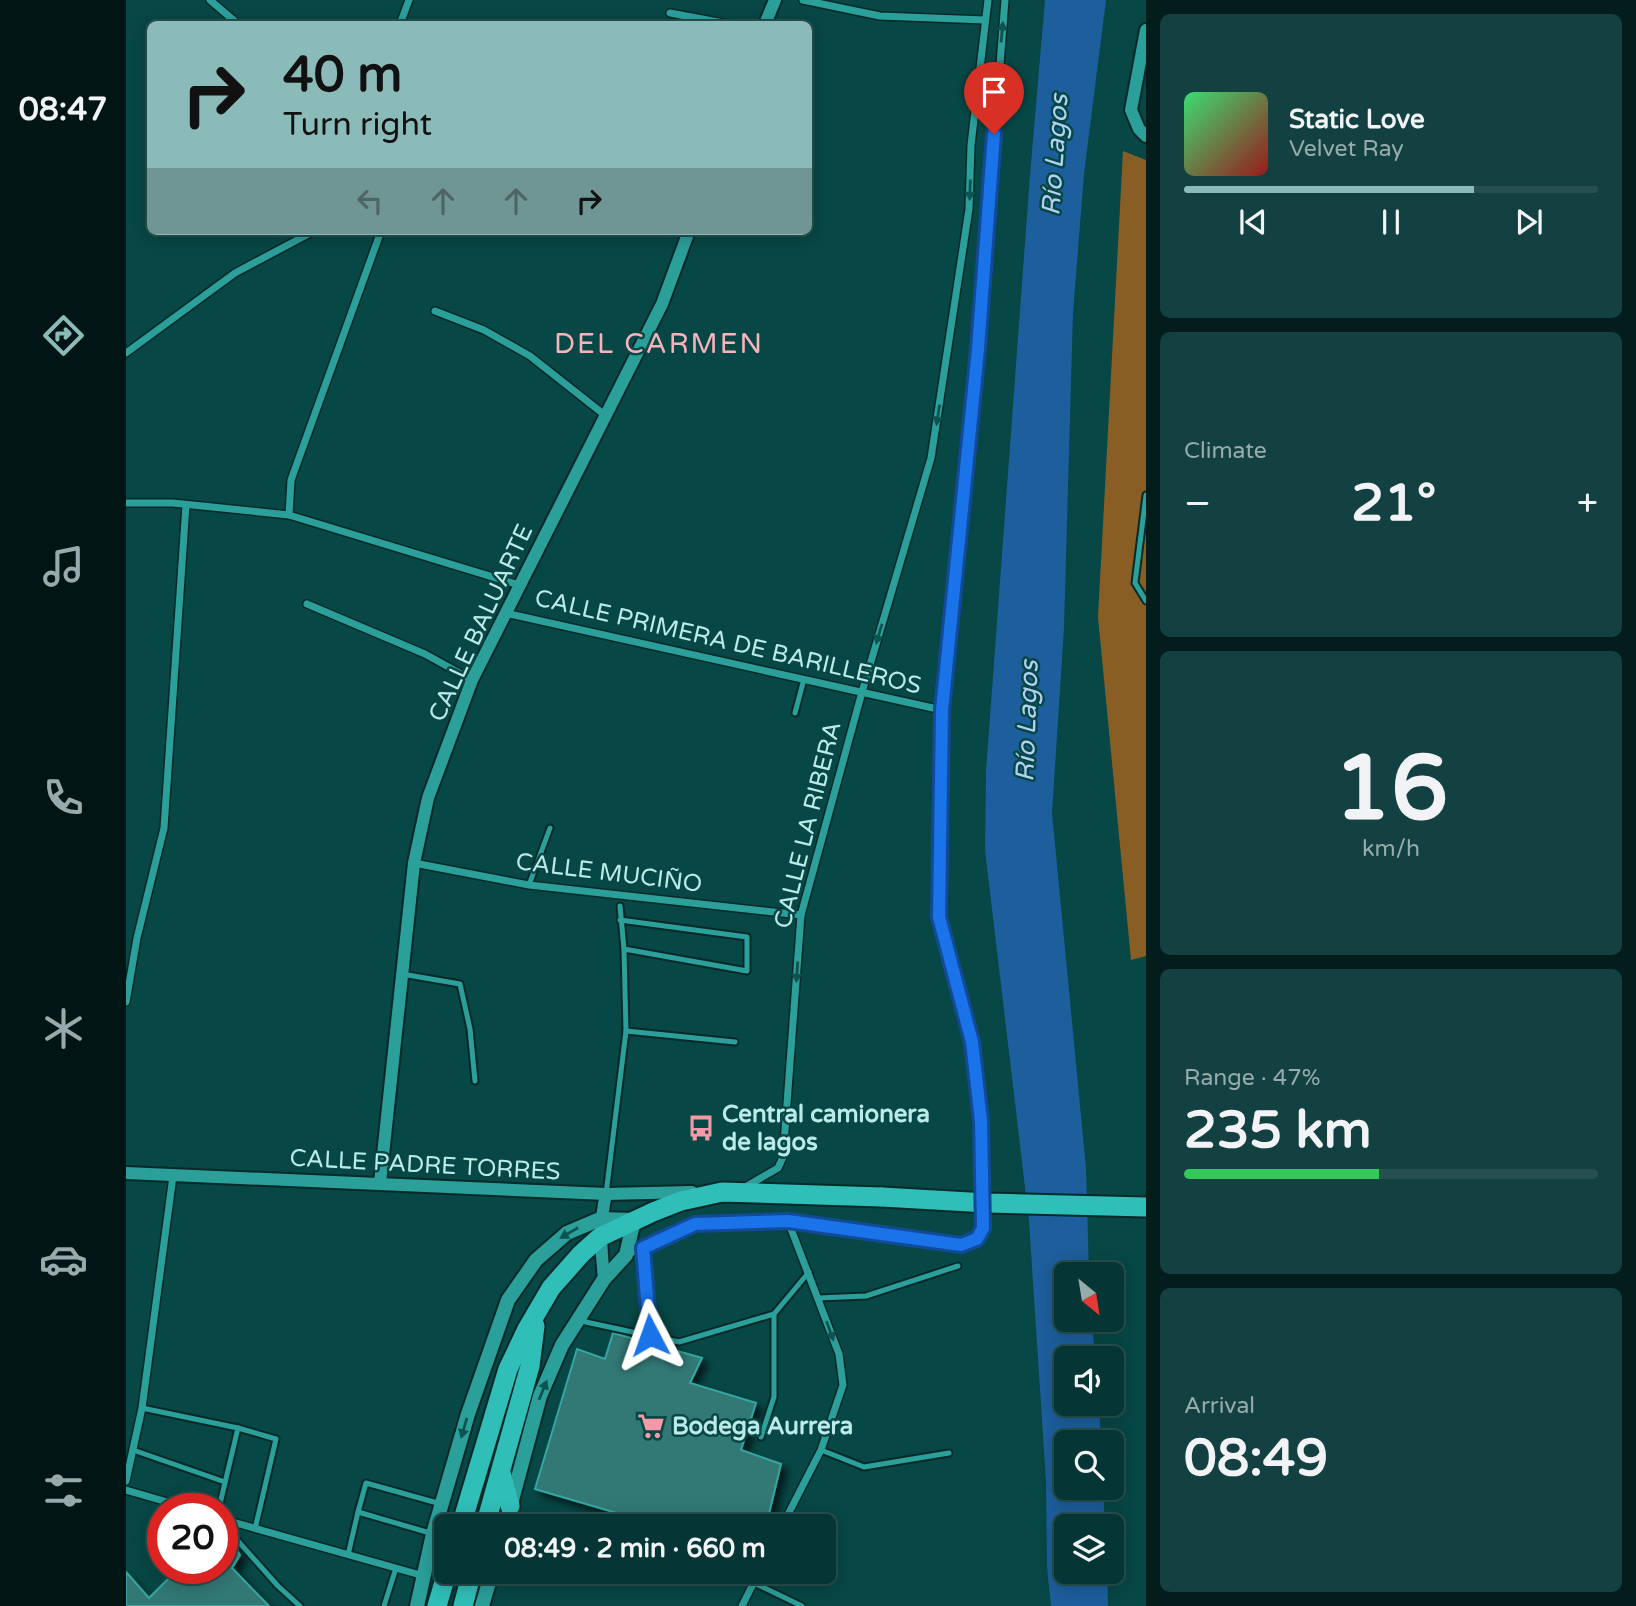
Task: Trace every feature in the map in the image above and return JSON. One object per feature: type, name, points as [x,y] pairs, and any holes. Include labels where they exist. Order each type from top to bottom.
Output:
[{"type":"highway","points":[[465,1514],[508,1369],[551,1288],[600,1228],[634,1220],[681,1201],[728,1193],[1146,1207]]},
{"type":"highway","points":[[488,1514],[530,1366],[536,1314]]},
{"type":"highway","points":[[500,1472],[510,1506]]},
{"type":"highway","points":[[437,1606],[443,1584]]},
{"type":"highway","points":[[463,1606],[469,1584]]},
{"type":"main road","points":[[508,1514],[540,1395],[562,1345],[604,1279],[626,1255],[634,1220]]},
{"type":"main road","points":[[416,1606],[433,1534],[468,1414],[508,1300],[536,1260],[567,1233],[600,1228]]},
{"type":"main road","points":[[482,1606],[488,1584]]},
{"type":"street","points":[[210,0],[234,21]]},
{"type":"street","points":[[401,21],[409,0]]},
{"type":"street","points":[[766,21],[775,0]]},
{"type":"street","points":[[803,0],[880,16],[985,20]]},
{"type":"street","name":"CALLE LA RIBERA","points":[[728,1193],[766,1177],[778,1168],[783,1157],[801,915],[862,691],[931,458],[969,209],[971,145],[988,0]]},
{"type":"street","points":[[626,1255],[695,1224],[788,1221],[961,1245],[977,1239],[983,1228],[981,1121],[972,1042],[939,917],[942,710],[978,349],[1005,0]]},
{"type":"street","points":[[670,13],[713,21]]},
{"type":"street","points":[[1146,30],[1130,110],[1139,129],[1146,136]]},
{"type":"street","points":[[126,353],[235,273],[306,235]]},
{"type":"street","points":[[289,515],[291,480],[381,235]]},
{"type":"street","name":"CALLE BALUARTE","points":[[380,1183],[414,863],[428,798],[472,680],[662,304],[688,235]]},
{"type":"street","points":[[435,311],[484,330],[530,356],[606,416]]},
{"type":"street","points":[[126,503],[186,505],[289,515],[519,585]]},
{"type":"street","points":[[126,1002],[137,938],[164,828],[186,505]]},
{"type":"street","points":[[307,604],[425,654],[472,680]]},
{"type":"street","name":"CALLE PRIMERA DE BARILLEROS","points":[[505,612],[942,710]]},
{"type":"street","name":"CALLE MUCIÑO","points":[[414,863],[529,885],[801,915]]},
{"type":"street","name":"CALLE PADRE TORRES","points":[[126,1173],[606,1194],[728,1193]]},
{"type":"street","points":[[126,1481],[142,1408],[173,1176]]},
{"type":"street","points":[[604,1279],[600,1228],[606,1194]]},
{"type":"street","points":[[788,1221],[839,1354],[843,1384],[821,1450],[788,1514]]},
{"type":"street","points":[[126,1490],[147,1496]]},
{"type":"street","points":[[238,1525],[425,1576]]},
{"type":"street","points":[[743,1606],[754,1584]]},
{"type":"lane","points":[[1146,495],[1135,583],[1146,601]]},
{"type":"lane","points":[[795,713],[804,679]]},
{"type":"lane","points":[[529,885],[550,828]]},
{"type":"lane","points":[[606,1194],[626,1031],[620,906]]},
{"type":"lane","points":[[620,920],[747,937],[747,971],[624,949]]},
{"type":"lane","points":[[402,974],[460,984],[470,1029],[475,1081]]},
{"type":"lane","points":[[626,1031],[735,1042]]},
{"type":"lane","points":[[643,1248],[650,1335]]},
{"type":"lane","points":[[818,1298],[866,1296],[958,1266]]},
{"type":"lane","points":[[578,1320],[679,1342],[774,1314],[809,1272]]},
{"type":"lane","points":[[761,1437],[774,1397],[774,1314]]},
{"type":"lane","points":[[142,1408],[238,1428],[276,1439],[256,1529]]},
{"type":"lane","points":[[222,1493],[238,1428]]},
{"type":"lane","points":[[133,1450],[225,1482]]},
{"type":"lane","points":[[821,1450],[864,1467],[949,1453]]},
{"type":"lane","points":[[348,1555],[366,1483],[442,1504]]},
{"type":"lane","points":[[358,1511],[433,1534]]},
{"type":"lane","points":[[238,1540],[278,1586],[300,1606]]},
{"type":"lane","points":[[384,1606],[396,1568]]},
{"type":"lane","points":[[756,1584],[802,1606]]},
{"type":"shaded area","points":[[1123,151],[1146,160],[1146,956],[1131,960],[1098,617]]},
{"type":"water","name":"Río Lagos","points":[[1045,0],[1106,0],[1084,174],[1073,313],[1064,628],[1052,813],[1086,1168],[1089,1262],[1054,1262],[1054,1332],[1093,1332],[1094,1346],[1054,1346],[1054,1416],[1100,1416],[1100,1430],[1054,1430],[1054,1500],[1104,1500],[1104,1514],[1054,1514],[1054,1584],[1107,1584],[1108,1606],[1051,1606],[1047,1567],[1046,1481],[1029,1221],[985,850],[986,771]]},
{"type":"building","name":"Bodega Aurrera","points":[[613,1333],[702,1358],[690,1383],[756,1403],[741,1450],[781,1464],[769,1514],[620,1514],[535,1489],[577,1349],[605,1359]]},
{"type":"building","points":[[126,1572],[149,1598],[163,1584],[238,1584],[238,1574],[269,1606],[126,1606]]},
{"type":"place","name":"Central camionera de lagos","points":[[701,1128]]},
{"type":"place","name":"Bodega Aurrera","points":[[651,1426]]},
{"type":"district","name":"DEL CARMEN","points":[[659,344]]},
{"type":"route","points":[[650,1335],[643,1248],[695,1224],[788,1221],[961,1245],[977,1239],[983,1228],[981,1121],[972,1042],[939,917],[942,710],[978,349],[994,134]]}]
